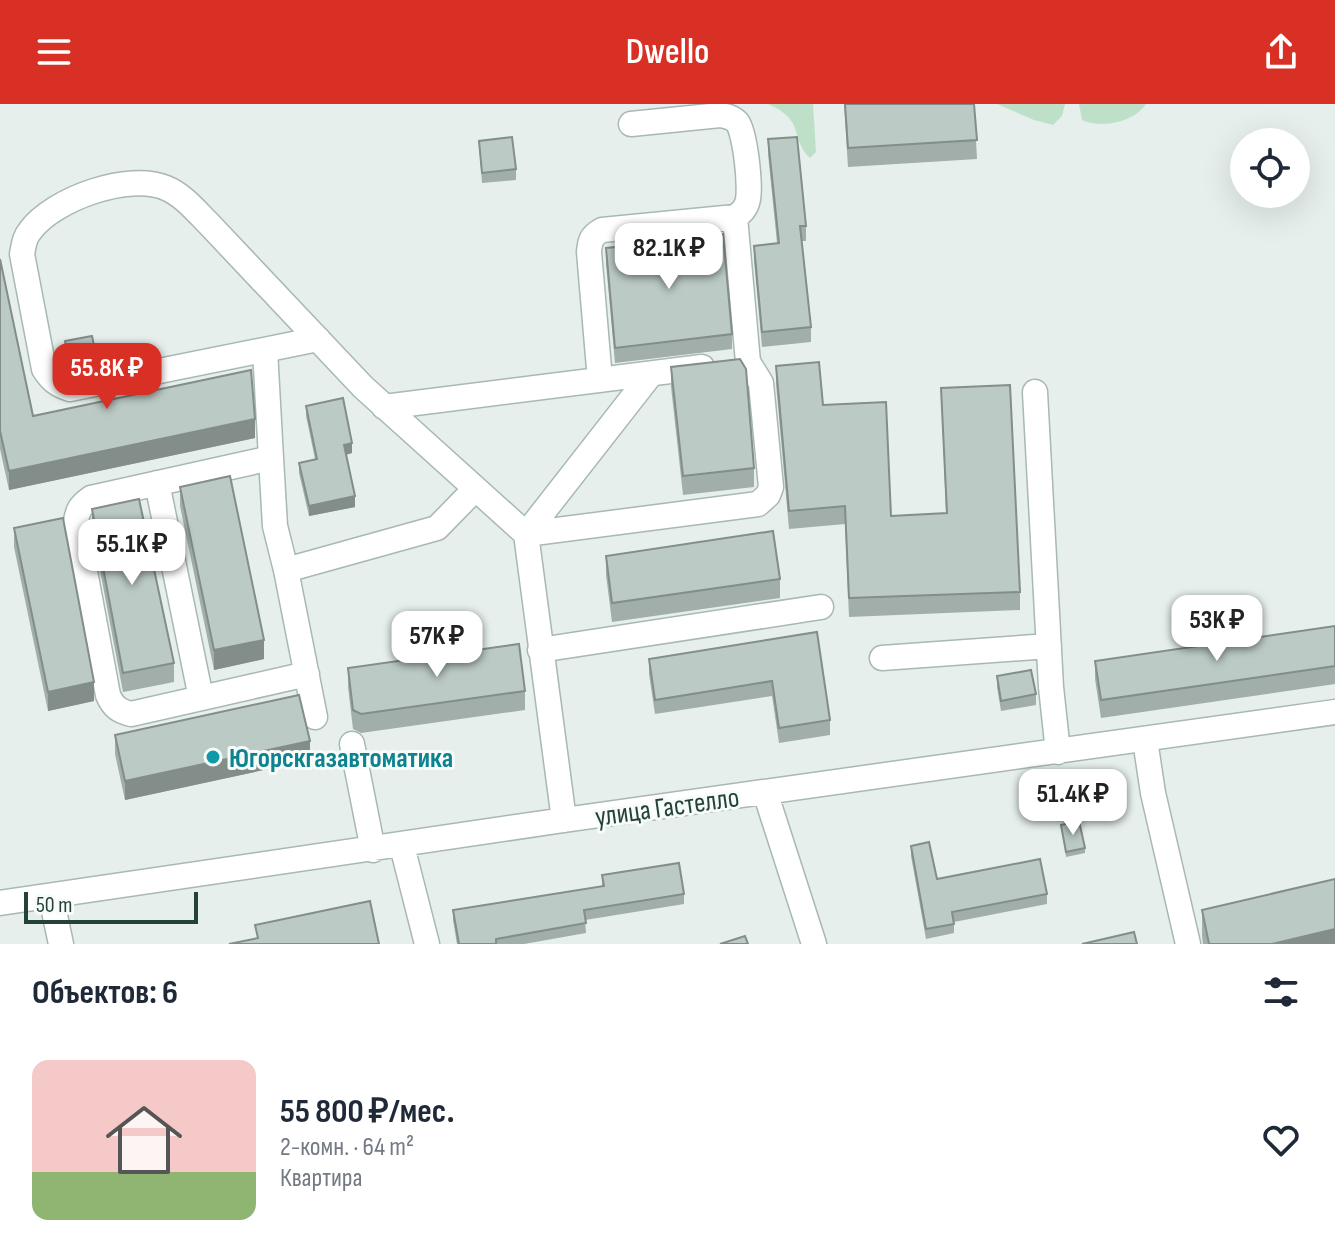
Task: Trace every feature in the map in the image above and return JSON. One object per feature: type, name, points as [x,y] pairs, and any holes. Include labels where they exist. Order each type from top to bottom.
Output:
[{"type":"street","points":[[600,380],[589,252],[594,234],[602,230],[735,217],[742,212],[749,193],[743,133],[738,123],[729,116],[631,124]]},
{"type":"street","points":[[318,339],[70,389],[60,386],[51,380],[44,369],[22,254],[24,241],[43,217],[93,190],[143,183],[164,187],[184,198],[384,407],[526,534],[564,820]]},
{"type":"street","points":[[526,534],[758,504],[764,500],[771,487],[761,383],[748,362],[735,217]]},
{"type":"street","points":[[265,350],[275,526],[315,717]]},
{"type":"street","points":[[384,407],[748,362]]},
{"type":"street","points":[[526,534],[651,374]]},
{"type":"street","points":[[1035,392],[1058,752]]},
{"type":"street","points":[[271,458],[91,498],[76,513],[76,523],[108,695],[112,705],[121,712],[131,714],[307,674]]},
{"type":"street","points":[[157,483],[201,698]]},
{"type":"street","points":[[286,570],[437,528],[475,489]]},
{"type":"street","points":[[540,650],[821,607]]},
{"type":"street","points":[[882,658],[1049,646]]},
{"type":"street","name":"улица Гастелло","points":[[0,903],[1335,712]]},
{"type":"street","points":[[1145,740],[1153,793],[1188,944]]},
{"type":"street","points":[[352,744],[373,850]]},
{"type":"street","points":[[765,792],[814,944]]},
{"type":"street","points":[[402,846],[427,944]]},
{"type":"street","points":[[51,897],[61,944]]},
{"type":"green space","points":[[768,104],[813,104],[816,152],[810,158],[800,144],[793,123],[780,110]]},
{"type":"green space","points":[[997,104],[1065,104],[1062,116],[1053,125]]},
{"type":"green space","points":[[1079,104],[1146,104],[1126,119],[1099,124],[1082,120]]},
{"type":"building","points":[[845,104],[974,104],[977,140],[848,148]]},
{"type":"building","points":[[512,137],[516,169],[482,173],[479,141]]},
{"type":"building","points":[[797,137],[806,226],[800,226],[811,327],[762,332],[754,246],[779,243],[768,139]]},
{"type":"building","points":[[723,234],[732,334],[615,348],[606,248]]},
{"type":"building","points":[[0,259],[33,416],[251,370],[255,419],[9,471],[0,431]]},
{"type":"building","points":[[92,336],[96,355],[69,361],[65,341]]},
{"type":"building","points":[[740,359],[746,369],[754,468],[683,476],[671,367]]},
{"type":"building","points":[[819,362],[823,405],[886,402],[891,516],[947,513],[941,388],[1010,385],[1020,592],[849,598],[845,506],[789,511],[776,366]]},
{"type":"building","points":[[343,398],[352,443],[344,445],[355,496],[309,506],[299,463],[317,459],[306,406]]},
{"type":"building","points":[[230,476],[264,640],[214,650],[180,487]]},
{"type":"building","points":[[139,499],[174,663],[123,673],[92,509]]},
{"type":"building","points":[[63,518],[94,682],[48,692],[14,528]]},
{"type":"building","points":[[773,531],[780,579],[612,603],[606,556]]},
{"type":"building","points":[[1335,626],[1335,666],[1101,700],[1095,661]]},
{"type":"building","points":[[817,632],[830,720],[779,728],[772,681],[655,700],[649,659]]},
{"type":"building","points":[[519,644],[525,691],[361,714],[353,710],[348,668]]},
{"type":"building","points":[[1031,670],[1036,694],[1001,701],[997,676]]},
{"type":"building","points":[[299,695],[310,741],[125,781],[115,735]]},
{"type":"building","points":[[1079,821],[1085,848],[1066,852],[1061,825]]},
{"type":"building","points":[[929,842],[937,879],[1040,859],[1047,894],[952,912],[954,924],[926,929],[911,846]]},
{"type":"building","points":[[679,863],[684,894],[584,910],[586,923],[496,939],[496,944],[459,944],[453,910],[604,886],[602,875]]},
{"type":"building","points":[[1335,879],[1335,929],[1272,944],[1209,944],[1202,910]]},
{"type":"building","points":[[370,901],[379,944],[229,944],[258,938],[255,925]]},
{"type":"building","points":[[1134,932],[1137,944],[1082,944]]},
{"type":"building","points":[[745,936],[748,944],[720,944]]},
{"type":"place","name":"Югорскгазавтоматика","points":[[213,757]]}]
